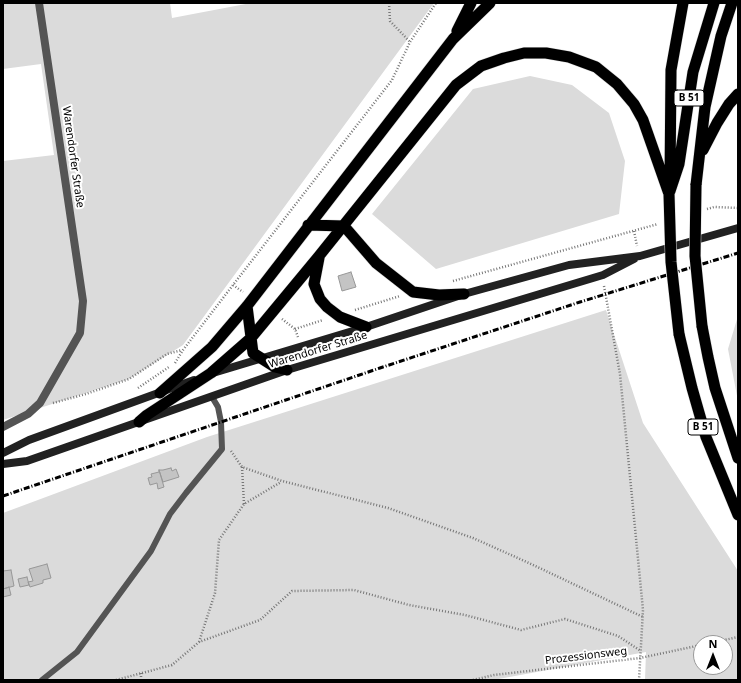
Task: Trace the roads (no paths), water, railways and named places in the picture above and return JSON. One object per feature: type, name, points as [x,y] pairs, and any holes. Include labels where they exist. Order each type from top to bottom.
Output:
[{"type":"highway","points":[[453,40],[471,3]]},
{"type":"highway","points":[[160,393],[212,347],[246,306],[453,40],[490,3]]},
{"type":"highway","points":[[669,194],[671,70],[683,3]]},
{"type":"highway","name":"B 51","points":[[714,3],[694,72],[679,164],[669,194],[671,262],[679,334],[692,388],[706,437],[738,515]]},
{"type":"highway","name":"B 51","points":[[732,3],[721,36],[705,108],[696,186],[695,256],[702,326],[708,357],[715,388],[738,458]]},
{"type":"highway","points":[[139,422],[147,415],[211,373],[251,338],[344,226],[456,85],[481,66],[504,58],[524,54],[546,54],[569,57],[596,67],[617,84],[634,104],[643,120],[669,194]]},
{"type":"highway","points":[[699,158],[717,123],[729,104],[738,94]]},
{"type":"highway","points":[[308,225],[344,226],[376,263],[413,292],[439,295],[464,294]]},
{"type":"highway","points":[[319,256],[314,284],[320,299],[326,307],[338,315],[366,327]]},
{"type":"highway","points":[[246,306],[253,353],[275,367],[287,370]]},
{"type":"main road","name":"Warendorfer Straße","points":[[3,453],[29,440],[211,373],[366,327],[464,294],[569,265],[640,256],[738,228]]},
{"type":"main road","name":"Warendorfer Straße","points":[[3,464],[28,461],[287,370],[603,275],[640,256]]},
{"type":"street","name":"Warendorfer Straße","points":[[3,427],[28,414],[40,403],[80,333],[83,301],[39,3]]},
{"type":"lane","points":[[42,680],[77,652],[151,551],[170,514],[222,449],[221,422],[218,407],[212,397]]},
{"type":"railway","points":[[3,496],[380,368],[580,302],[738,253]]}]
